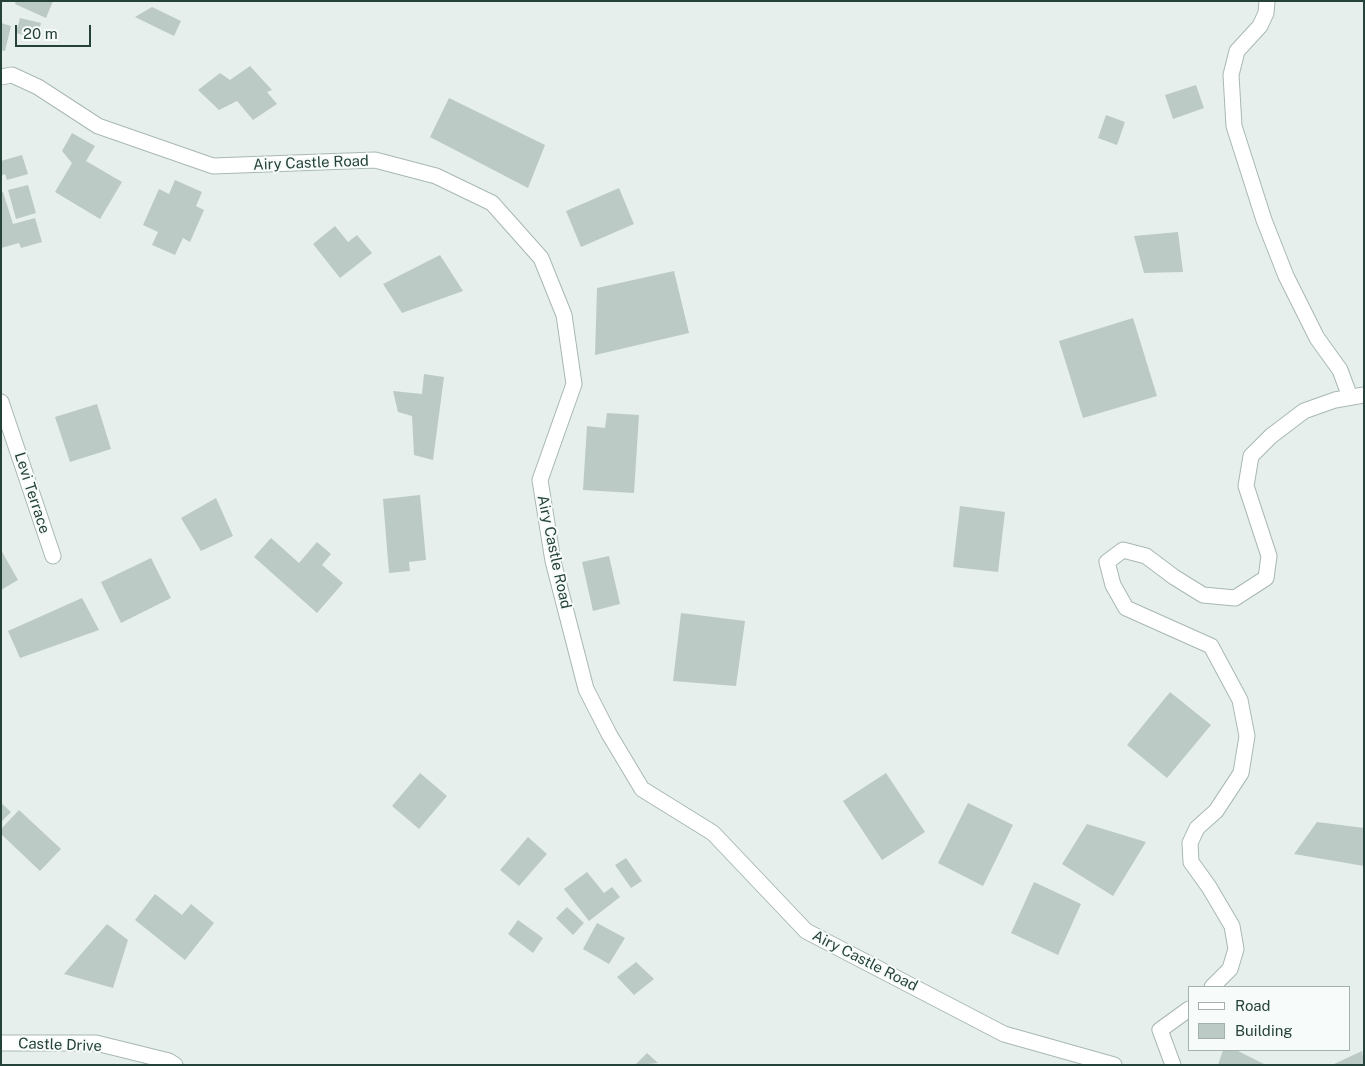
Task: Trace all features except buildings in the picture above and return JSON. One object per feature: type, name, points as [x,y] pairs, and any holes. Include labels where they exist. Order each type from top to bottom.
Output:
[{"type":"street","points":[[1213,986],[1230,969],[1236,949],[1232,926],[1209,887],[1191,862],[1190,843],[1197,828],[1216,812],[1241,773],[1247,736],[1240,700],[1211,646],[1126,608],[1113,585],[1107,562],[1122,550],[1146,556],[1203,596],[1235,598],[1266,578],[1269,556],[1246,486],[1251,456],[1270,436],[1304,411],[1357,396],[1317,338],[1286,276],[1264,220],[1234,126],[1231,75],[1238,50],[1260,26],[1266,13],[1267,1]]},
{"type":"street","name":"Airy Castle Road","points":[[1,77],[12,75],[38,88],[98,126],[212,166],[375,160],[436,176],[492,203],[541,258],[564,315],[574,384],[540,480],[548,534],[553,561],[586,688],[609,734],[642,789],[714,833],[806,931],[1004,1034],[1114,1065]]},
{"type":"street","name":"Levi Terrace","points":[[1,402],[52,556]]},
{"type":"street","points":[[1173,1065],[1160,1030],[1188,1010]]},
{"type":"street","name":"Castle Drive","points":[[1,1043],[96,1043],[169,1060],[175,1065]]}]
